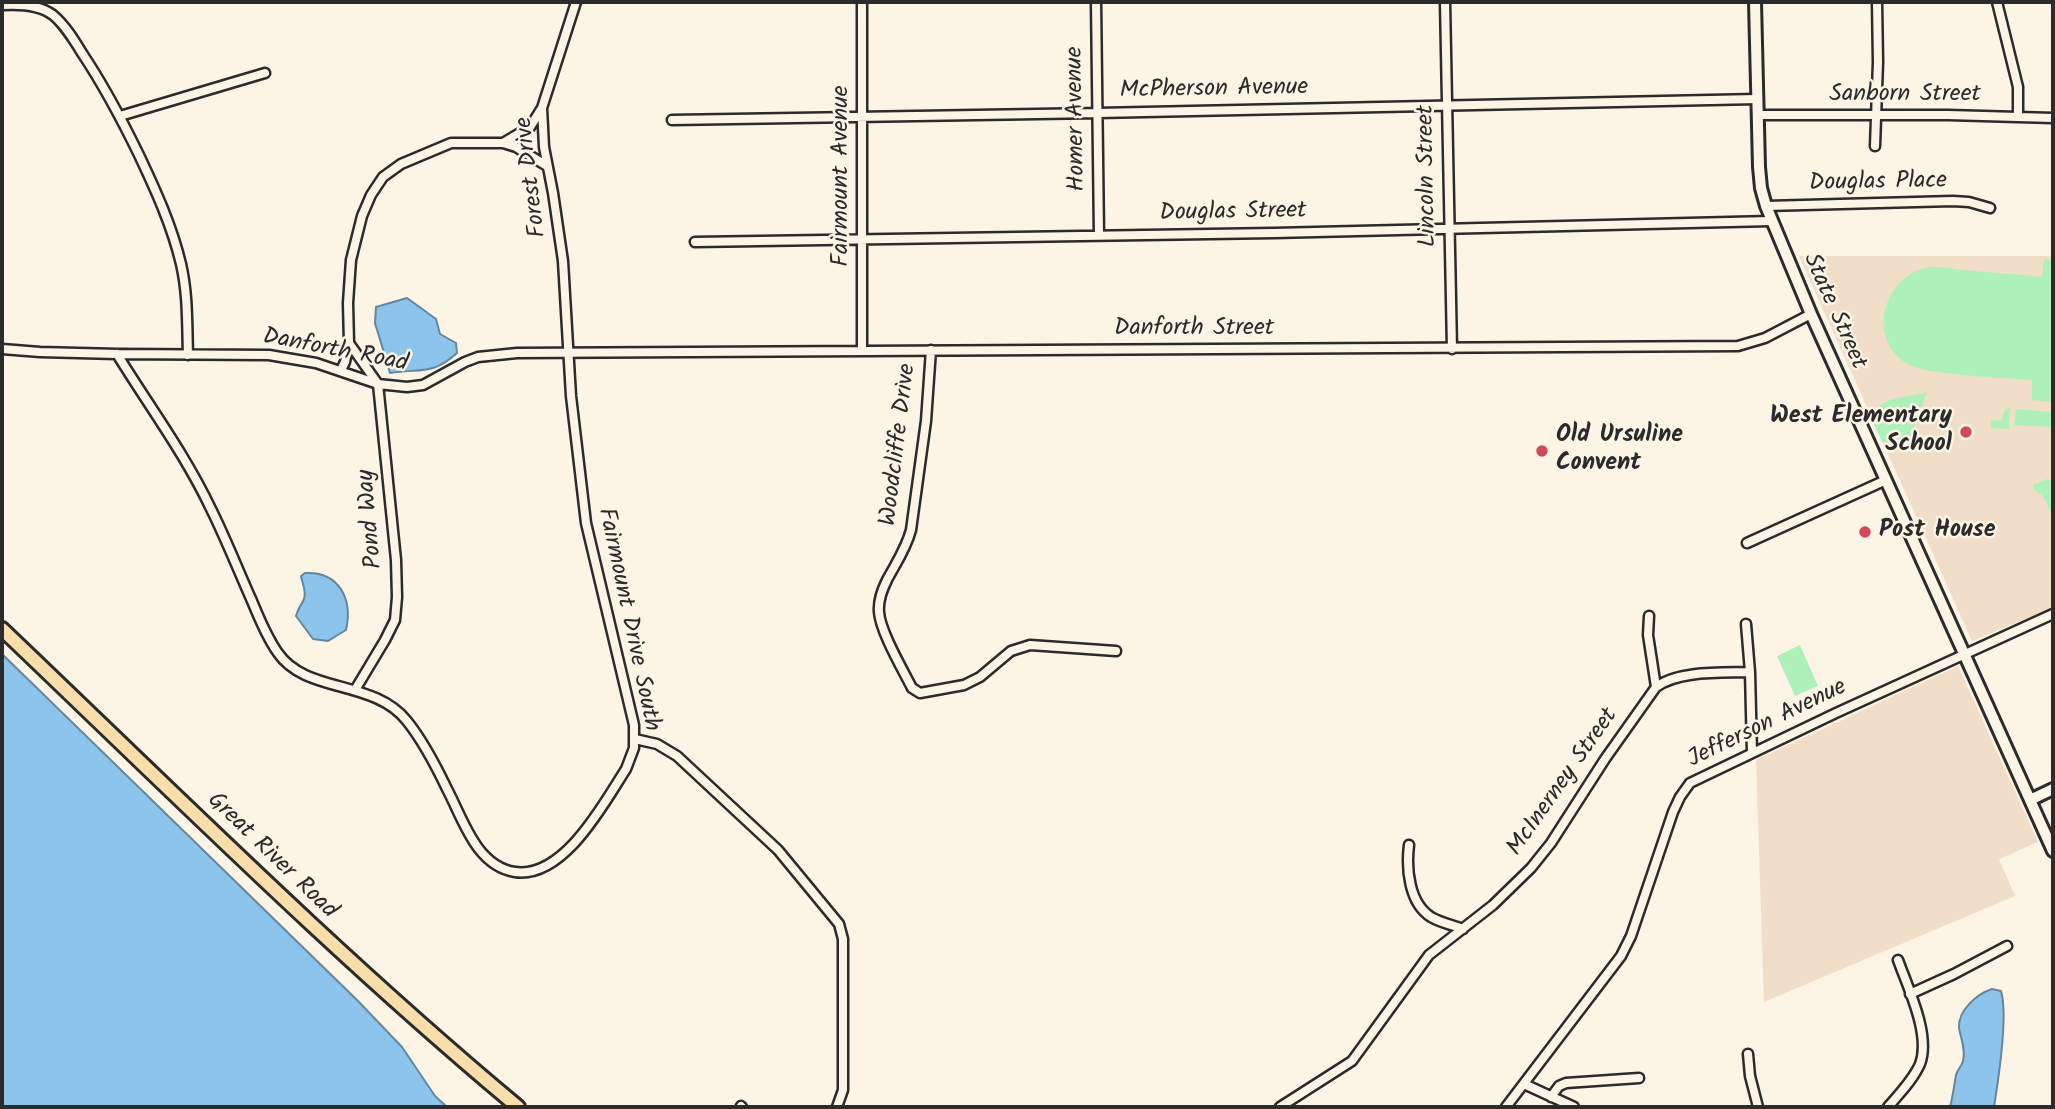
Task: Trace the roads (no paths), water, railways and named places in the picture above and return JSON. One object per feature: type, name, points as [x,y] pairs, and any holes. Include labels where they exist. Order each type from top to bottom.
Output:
[{"type":"main road","name":"Great River Road","points":[[2,629],[340,950],[518,1107]]},
{"type":"street","name":"Forest Drive","points":[[569,353],[561,242],[547,166],[542,108],[576,2]]},
{"type":"street","name":"Fairmount Avenue","points":[[862,2],[862,351]]},
{"type":"street","name":"Homer Avenue","points":[[1096,2],[1099,235]]},
{"type":"street","name":"Lincoln Street","points":[[1445,2],[1452,349]]},
{"type":"street","name":"State Street","points":[[1755,2],[1759,167],[1761,188],[1771,221],[2053,851]]},
{"type":"street","points":[[1875,146],[1877,2]]},
{"type":"street","points":[[1997,2],[2018,86],[2018,116]]},
{"type":"street","points":[[2,5],[35,7],[54,16],[93,70],[120,116],[152,183],[176,246],[185,288],[188,355]]},
{"type":"street","points":[[120,116],[265,73]]},
{"type":"street","name":"McPherson Avenue","points":[[672,120],[1757,99]]},
{"type":"street","points":[[503,144],[530,127],[542,108]]},
{"type":"street","name":"Sanborn Street","points":[[1757,115],[2053,118]]},
{"type":"street","points":[[341,370],[349,343],[351,260],[362,216],[383,177],[401,164],[451,143],[503,144],[516,147],[547,166]]},
{"type":"street","name":"Douglas Place","points":[[1766,206],[1953,201],[1990,208]]},
{"type":"street","name":"Douglas Street","points":[[695,242],[862,241],[1771,221]]},
{"type":"street","name":"Danforth Street","points":[[569,353],[1738,346],[1765,338],[1811,314]]},
{"type":"street","name":"Pond Way","points":[[349,343],[378,384],[396,560],[397,597],[395,620],[355,690]]},
{"type":"street","name":"Danforth Road","points":[[2,349],[117,354],[269,355],[316,363],[378,384],[407,387],[423,385],[465,362],[486,356],[569,353]]},
{"type":"street","name":"Woodcliffe Drive","points":[[930,350],[926,421],[911,530],[901,556],[881,593],[878,610],[884,631],[912,688],[920,693],[964,685],[980,677],[1011,651],[1030,645],[1116,651]]},
{"type":"street","name":"Fairmount Drive South","points":[[117,354],[177,446],[200,487],[275,650],[296,670],[389,704],[407,721],[477,846],[495,864],[518,872],[539,869],[568,850],[626,769],[635,739],[630,707],[586,523],[571,396],[569,353]]},
{"type":"street","points":[[1747,543],[1885,480]]},
{"type":"street","name":"Jefferson Avenue","points":[[1506,1107],[1621,956],[1631,936],[1673,812],[1684,791],[1695,779],[2053,614]]},
{"type":"street","points":[[1649,616],[1648,635],[1656,687],[1664,681],[1681,677],[1751,672]]},
{"type":"street","points":[[1746,624],[1751,672],[1752,752]]},
{"type":"street","name":"McInerney Street","points":[[1280,1107],[1352,1060],[1429,955],[1513,886],[1545,852],[1605,759],[1656,687]]},
{"type":"street","points":[[635,739],[666,748],[778,850],[835,918],[842,931],[843,1090],[837,1107]]},
{"type":"street","points":[[2030,800],[2053,789]]},
{"type":"street","points":[[1409,845],[1409,877],[1420,908],[1433,918],[1463,929]]},
{"type":"street","points":[[1910,994],[2007,946]]},
{"type":"street","points":[[1888,1107],[1915,1072],[1923,1054],[1921,1030],[1898,960]]},
{"type":"street","points":[[1748,1054],[1750,1076],[1758,1107]]},
{"type":"street","points":[[1551,1097],[1559,1086],[1566,1083],[1639,1078]]},
{"type":"street","points":[[1524,1084],[1573,1107]]},
{"type":"water","points":[[407,298],[436,319],[440,334],[456,343],[457,353],[433,368],[390,373],[375,323],[376,307]]},
{"type":"water","points":[[305,573],[327,577],[335,582],[345,598],[348,619],[346,630],[328,641],[313,639],[296,616],[305,596],[301,576]]},
{"type":"water","points":[[2,654],[357,1000],[402,1047],[435,1096],[447,1107],[2,1107]]},
{"type":"water","points":[[1992,989],[2001,991],[2003,1002],[2002,1048],[1994,1107],[1950,1107],[1956,1075],[1964,1057],[1959,1028],[1962,1015],[1975,999]]},
{"type":"place","name":"West Elementary School","points":[[1966,432]]},
{"type":"place","name":"Old Ursuline Convent","points":[[1542,451]]},
{"type":"place","name":"Post House","points":[[1865,532]]}]
